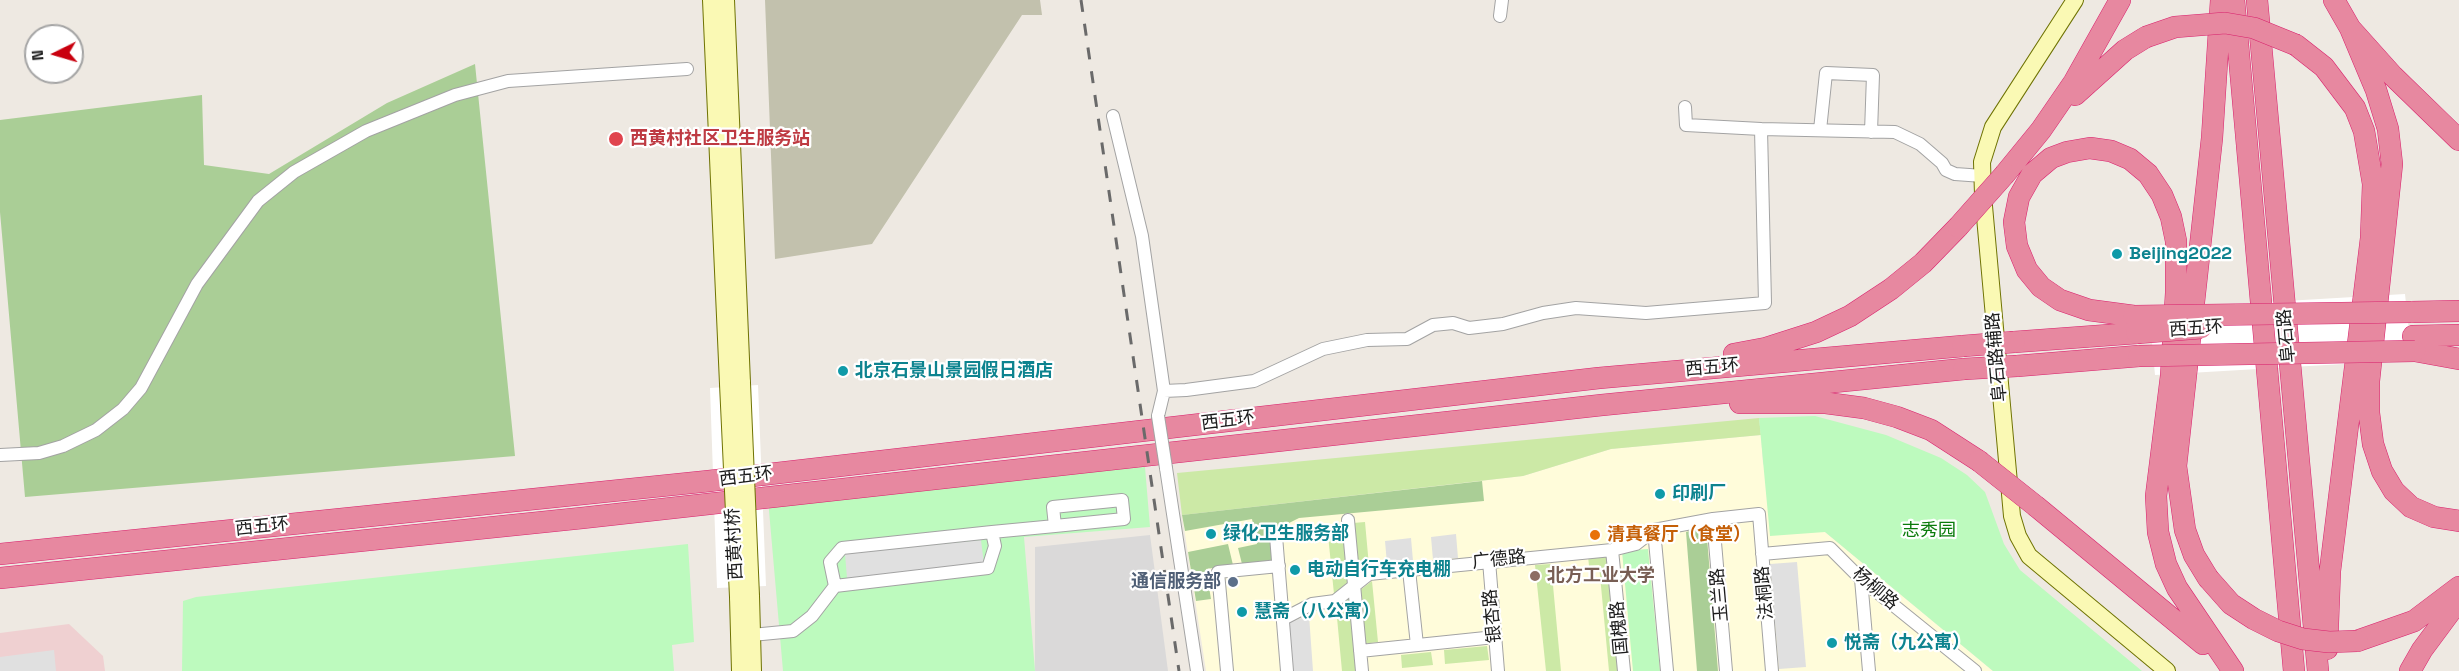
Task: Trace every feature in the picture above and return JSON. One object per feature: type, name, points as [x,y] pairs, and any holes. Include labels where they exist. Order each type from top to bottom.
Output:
[{"type":"highway","points":[[1599,378],[1766,348],[1816,332],[1850,316],[1891,289],[1923,263],[1958,227],[2041,130],[2074,82],[2120,0]]},
{"type":"highway","points":[[2221,0],[2212,138],[2176,466],[2185,530],[2194,555],[2208,578],[2231,603],[2254,620],[2303,639],[2330,642],[2357,641],[2414,621],[2459,587]]},
{"type":"highway","name":"阜石路","points":[[2234,0],[2294,671]]},
{"type":"highway","name":"阜石路","points":[[2257,0],[2318,671]]},
{"type":"highway","points":[[2334,0],[2350,28],[2376,90],[2388,129],[2392,164],[2369,381],[2369,413],[2373,444],[2382,471],[2394,491],[2411,507],[2434,517],[2459,521]]},
{"type":"highway","points":[[2041,130],[2098,72],[2146,37],[2175,27],[2225,23],[2254,28],[2296,45],[2324,67],[2355,108],[2364,131],[2373,184],[2371,238],[2330,571],[2326,671]]},
{"type":"highway","points":[[2350,28],[2430,115],[2459,140]]},
{"type":"highway","points":[[2136,324],[2060,300],[2041,287],[2027,270],[2016,238],[2014,222],[2019,198],[2032,174],[2051,158],[2067,152],[2090,148],[2111,151],[2130,159],[2148,174],[2162,195],[2171,217],[2176,241],[2176,293],[2171,376],[2156,496],[2158,532],[2166,564],[2177,588],[2233,671]]},
{"type":"highway","name":"西五环","points":[[0,554],[709,481],[1599,378],[2014,342],[2136,324],[2459,311]]},
{"type":"highway","points":[[2414,344],[2459,335]]},
{"type":"highway","points":[[2414,344],[2459,359]]},
{"type":"highway","name":"西五环","points":[[0,578],[582,518],[1602,405],[1964,369],[2139,357],[2414,344]]},
{"type":"highway","points":[[1602,405],[1826,403],[1864,408],[1931,430],[1979,461],[2037,507],[2189,631],[2233,671]]},
{"type":"highway","points":[[2410,671],[2422,650],[2459,600]]},
{"type":"main road","points":[[711,0],[735,383]]},
{"type":"main road","points":[[726,0],[735,383]]},
{"type":"main road","name":"阜石路辅路","points":[[2075,0],[1993,127],[1982,162],[2009,490],[2018,536],[2029,556],[2167,671]]},
{"type":"main road","name":"西黄村桥","points":[[735,383],[744,597]]},
{"type":"main road","points":[[744,597],[752,635],[753,671]]},
{"type":"main road","points":[[740,671],[744,597]]},
{"type":"street","points":[[1500,16],[1502,0]]},
{"type":"street","points":[[0,455],[39,453],[63,446],[96,430],[123,409],[141,388],[197,284],[258,201],[294,172],[366,131],[455,95],[508,81],[687,69]]},
{"type":"street","points":[[1821,130],[1826,73],[1873,75],[1871,132]]},
{"type":"street","points":[[1685,107],[1686,125],[1895,132],[1920,144],[1942,163],[1946,170],[1955,174],[1983,176]]},
{"type":"street","points":[[1113,116],[1142,236],[1164,391],[1158,416],[1197,671]]},
{"type":"street","points":[[1164,391],[1254,381],[1323,348],[1367,340],[1407,339],[1433,325],[1453,323],[1470,328],[1503,324],[1543,313],[1576,308],[1646,313],[1765,303],[1761,129]]},
{"type":"street","points":[[835,586],[830,562],[842,548],[1124,519],[1122,500],[1053,507],[1055,526]]},
{"type":"street","name":"广德路","points":[[1283,619],[1312,604],[1335,601],[1369,574],[1612,550],[1636,544],[1654,530],[1713,519],[1759,514]]},
{"type":"street","name":"法桐路","points":[[1759,514],[1772,671]]},
{"type":"street","name":"玉兰路","points":[[1713,519],[1726,671]]},
{"type":"street","points":[[1348,520],[1362,671]]},
{"type":"street","points":[[1654,530],[1667,671]]},
{"type":"street","points":[[752,635],[793,631],[812,616],[835,586],[988,568],[995,546],[992,532]]},
{"type":"street","points":[[1276,536],[1287,671]]},
{"type":"street","name":"杨柳路","points":[[1762,554],[1830,548],[1861,579],[1975,671]]},
{"type":"street","name":"国槐路","points":[[1612,550],[1624,671]]},
{"type":"street","name":"银杏路","points":[[1489,561],[1498,671]]},
{"type":"street","points":[[1227,671],[1218,572],[1279,566]]},
{"type":"street","points":[[1409,570],[1417,645]]},
{"type":"street","points":[[1861,579],[1869,671]]},
{"type":"street","points":[[1360,651],[1495,637]]},
{"type":"shaded area","points":[[765,0],[1040,0],[1042,15],[1022,15],[872,244],[775,259]]},
{"type":"shaded area","name":"北方工业大学","points":[[1761,435],[1763,464],[1825,532],[1993,671],[1206,671],[1182,515],[1523,476],[1611,449]]},
{"type":"shaded area","points":[[1456,534],[1458,558],[1433,560],[1431,537]]},
{"type":"shaded area","points":[[1150,535],[1168,671],[1035,671],[1035,547]]},
{"type":"shaded area","points":[[1411,538],[1413,561],[1387,564],[1385,541]]},
{"type":"shaded area","points":[[981,540],[984,564],[847,578],[845,554]]},
{"type":"shaded area","points":[[1797,562],[1806,667],[1779,669],[1770,564]]},
{"type":"shaded area","points":[[1309,615],[1313,671],[1292,671],[1288,623]]},
{"type":"shaded area","points":[[69,624],[103,656],[105,671],[0,671],[0,633]]},
{"type":"shaded area","points":[[54,650],[56,671],[0,671],[0,657]]},
{"type":"green space","points":[[475,64],[515,456],[25,497],[0,212],[0,120],[202,95],[204,165],[269,174],[387,103]]},
{"type":"green space","name":"志秀园","points":[[1815,416],[1886,435],[1941,458],[1967,475],[1985,492],[2004,544],[2020,570],[2142,671],[1993,671],[1825,532],[1770,536],[1759,418]]},
{"type":"green space","points":[[1759,418],[1761,435],[1611,449],[1523,476],[1182,515],[1177,473]]},
{"type":"green space","points":[[1145,467],[1150,527],[1024,537],[1035,671],[783,671],[768,499]]},
{"type":"green space","points":[[1482,481],[1484,501],[1299,518],[1271,532],[1274,561],[1242,564],[1238,548],[1257,544],[1252,519],[1185,531],[1182,515]]},
{"type":"green space","points":[[1365,522],[1369,566],[1357,575],[1353,523]]},
{"type":"green space","points":[[1344,524],[1349,581],[1334,594],[1327,525]]},
{"type":"green space","points":[[1706,526],[1718,671],[1697,671],[1686,532]]},
{"type":"green space","points":[[688,544],[694,642],[672,645],[674,671],[182,671],[183,601],[196,597]]},
{"type":"green space","points":[[1228,544],[1233,565],[1206,569],[1211,599],[1196,601],[1188,552]]},
{"type":"green space","points":[[1648,549],[1660,671],[1633,671],[1622,551]]},
{"type":"green space","points":[[1608,554],[1619,671],[1609,671],[1599,565],[1589,566],[1588,556]]},
{"type":"green space","points":[[1551,564],[1561,671],[1546,671],[1535,565]]},
{"type":"green space","points":[[1372,581],[1378,642],[1363,644],[1359,591]]},
{"type":"green space","points":[[1351,596],[1358,671],[1342,671],[1336,607]]},
{"type":"green space","points":[[1487,646],[1489,660],[1445,664],[1444,650]]},
{"type":"green space","points":[[1431,652],[1433,665],[1402,668],[1401,655]]},
{"type":"pier","points":[[2405,294],[2412,360],[2155,375],[2149,309]]},
{"type":"pier","points":[[758,385],[766,586],[717,588],[710,388]]},
{"type":"railway","points":[[1081,0],[1179,671]]},
{"type":"place","name":"西黄村社区卫生服务站","points":[[616,139]]},
{"type":"place","name":"Beijing2022","points":[[2117,254]]},
{"type":"place","name":"北京石景山景园假日酒店","points":[[843,371]]},
{"type":"place","name":"印刷厂","points":[[1660,494]]},
{"type":"place","name":"绿化卫生服务部","points":[[1211,534]]},
{"type":"place","name":"清真餐厅（食堂）","points":[[1595,535]]},
{"type":"place","name":"电动自行车充电棚","points":[[1295,570]]},
{"type":"place","name":"北方工业大学","points":[[1535,576]]},
{"type":"place","name":"通信服务部","points":[[1233,582]]},
{"type":"place","name":"慧斋（八公寓）","points":[[1242,612]]},
{"type":"place","name":"悦斋（九公寓）","points":[[1832,643]]}]
